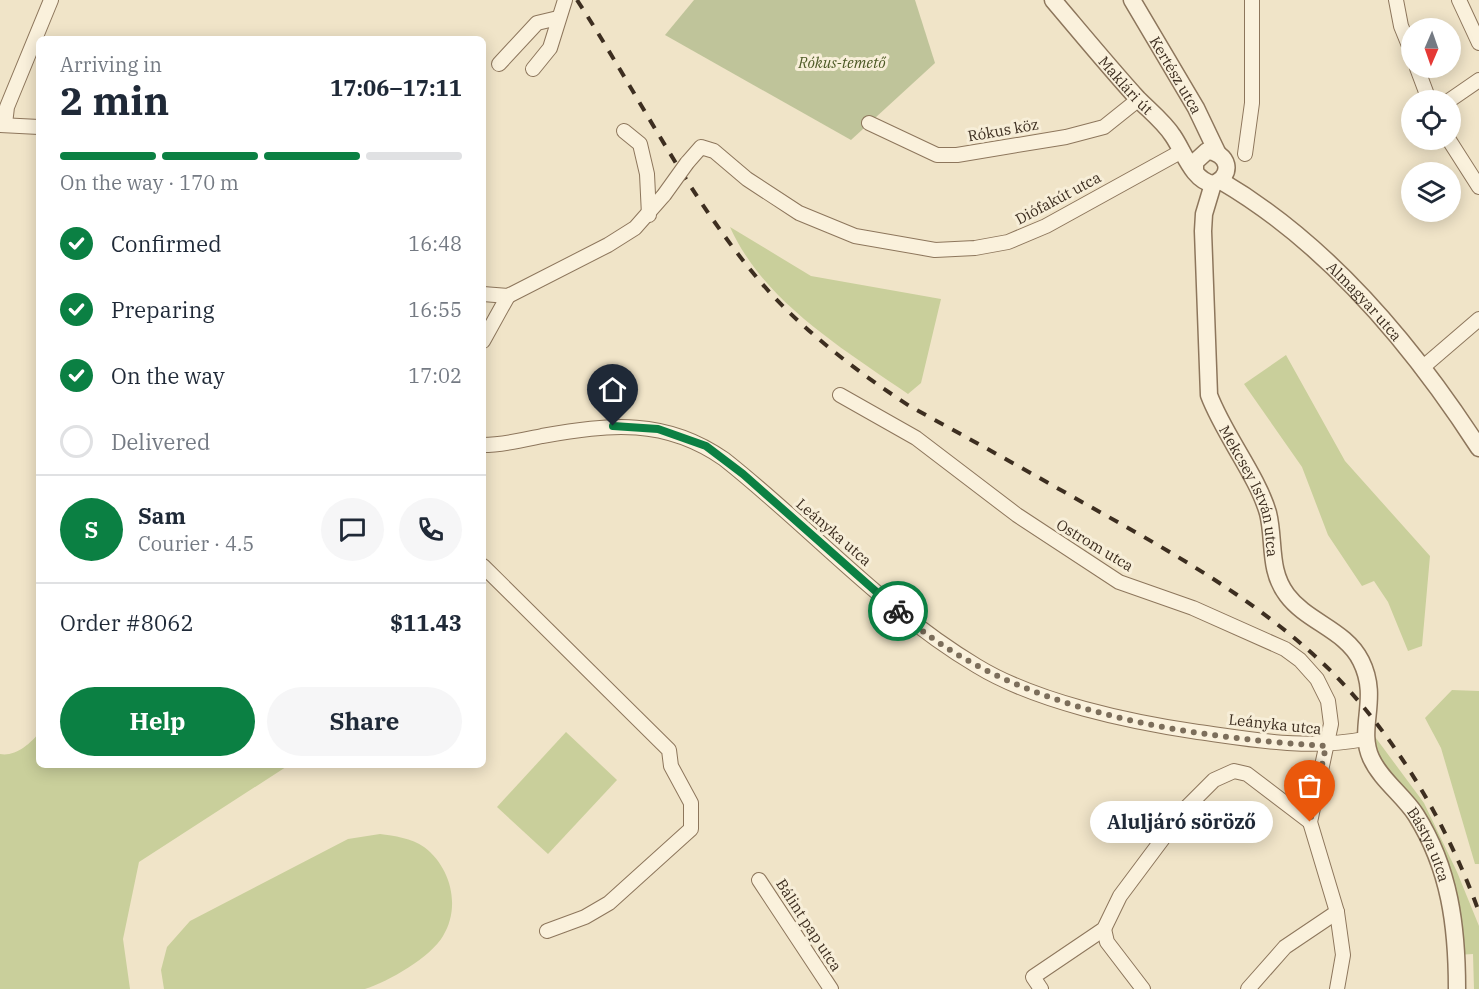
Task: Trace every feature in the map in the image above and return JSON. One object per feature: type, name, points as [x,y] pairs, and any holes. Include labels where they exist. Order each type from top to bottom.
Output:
[{"type":"street","points":[[36,127],[2,125],[4,104],[51,0]]},
{"type":"street","points":[[533,69],[550,48],[565,0]]},
{"type":"street","name":"Maklári út","points":[[1053,0],[1168,129],[1182,151],[1207,179]]},
{"type":"street","name":"Kertész utca","points":[[1132,0],[1197,108],[1216,152]]},
{"type":"street","points":[[1245,154],[1252,103],[1252,0]]},
{"type":"street","points":[[1396,0],[1401,26]]},
{"type":"street","points":[[1459,0],[1479,42]]},
{"type":"street","points":[[499,64],[537,23],[558,18]]},
{"type":"street","points":[[1461,92],[1479,80]]},
{"type":"street","name":"Rókus köz","points":[[869,123],[937,155],[957,155],[1066,137],[1104,127],[1139,99]]},
{"type":"street","points":[[486,294],[508,296],[608,244],[635,228],[649,215],[647,174],[640,144],[624,131]]},
{"type":"street","name":"Diófakút utca","points":[[649,215],[701,147],[714,151],[747,179],[799,213],[855,236],[935,249],[975,248],[1017,238],[1046,226],[1182,151]]},
{"type":"street","points":[[1455,150],[1479,187]]},
{"type":"street","points":[[1206,151],[1216,152],[1223,156],[1227,174],[1207,179],[1195,162],[1199,155],[1206,151]]},
{"type":"street","name":"Mekcsey István utca","points":[[1207,179],[1197,203],[1203,231],[1209,395],[1221,423],[1260,493],[1267,512],[1272,560],[1278,582],[1302,613],[1339,636],[1354,650],[1370,683],[1365,739]]},
{"type":"street","name":"Almagyar utca","points":[[1207,179],[1248,196],[1306,243],[1360,295],[1422,368],[1479,448]]},
{"type":"street","points":[[486,336],[508,296]]},
{"type":"street","points":[[1422,368],[1479,319]]},
{"type":"street","name":"Ostrom utca","points":[[840,395],[916,438],[1017,514],[1119,582],[1193,608],[1285,649],[1300,660],[1317,680],[1328,701],[1331,724],[1310,822]]},
{"type":"street","name":"Leányka utca","points":[[486,445],[608,426],[658,429],[682,437],[706,446],[724,459],[906,618],[979,668],[1054,699],[1151,725],[1272,743],[1326,746],[1365,739]]},
{"type":"street","points":[[486,569],[565,650],[669,750],[671,765],[691,803],[691,828],[609,903],[547,932]]},
{"type":"street","name":"Bástya utca","points":[[1365,739],[1371,758],[1415,813],[1441,865],[1456,930],[1457,989]]},
{"type":"street","points":[[1041,989],[1033,977],[1104,929],[1120,896],[1185,809],[1214,780],[1234,771],[1247,774],[1310,822],[1337,912],[1343,955],[1337,989]]},
{"type":"street","name":"Bálint pap utca","points":[[759,880],[831,989]]},
{"type":"street","points":[[1248,989],[1286,947],[1337,912]]},
{"type":"street","points":[[1104,929],[1107,942],[1143,989]]},
{"type":"green space","name":"Rókus-temető","points":[[694,0],[915,0],[935,63],[851,140],[665,35]]},
{"type":"green space","points":[[730,227],[811,276],[941,299],[921,383],[908,394],[807,321],[763,278],[744,254]]},
{"type":"green space","points":[[1286,355],[1345,461],[1430,556],[1422,646],[1408,651],[1388,602],[1374,581],[1362,586],[1328,535],[1302,467],[1244,384]]},
{"type":"green space","points":[[1452,690],[1479,691],[1479,864],[1475,864],[1441,748],[1425,718]]},
{"type":"green space","points":[[1367,726],[1424,803],[1457,872],[1479,926],[1479,989],[1474,989],[1473,954],[1457,955],[1441,865],[1381,773]]},
{"type":"green space","points":[[566,732],[617,780],[548,854],[497,807]]},
{"type":"green space","points":[[36,736],[36,768],[284,768],[139,862],[123,939],[130,989],[0,989],[0,754],[17,752]]},
{"type":"green space","points":[[380,834],[408,839],[424,847],[441,865],[447,876],[452,900],[448,925],[437,944],[419,960],[397,975],[365,989],[164,989],[161,970],[167,947],[190,921],[348,839]]},
{"type":"railway","points":[[577,0],[693,190],[744,262],[773,296],[839,356],[911,407],[1191,565],[1250,604],[1307,648],[1357,699],[1399,755],[1436,815],[1479,912]]},
{"type":"way so far","points":[[898,611],[979,668],[1054,699],[1151,725],[1272,743],[1326,746],[1310,822]]},
{"type":"place","name":"Aluljáró söröző","points":[[1310,822]]},
{"type":"route","points":[[613,426],[658,429],[706,446],[743,474],[898,611]]}]
